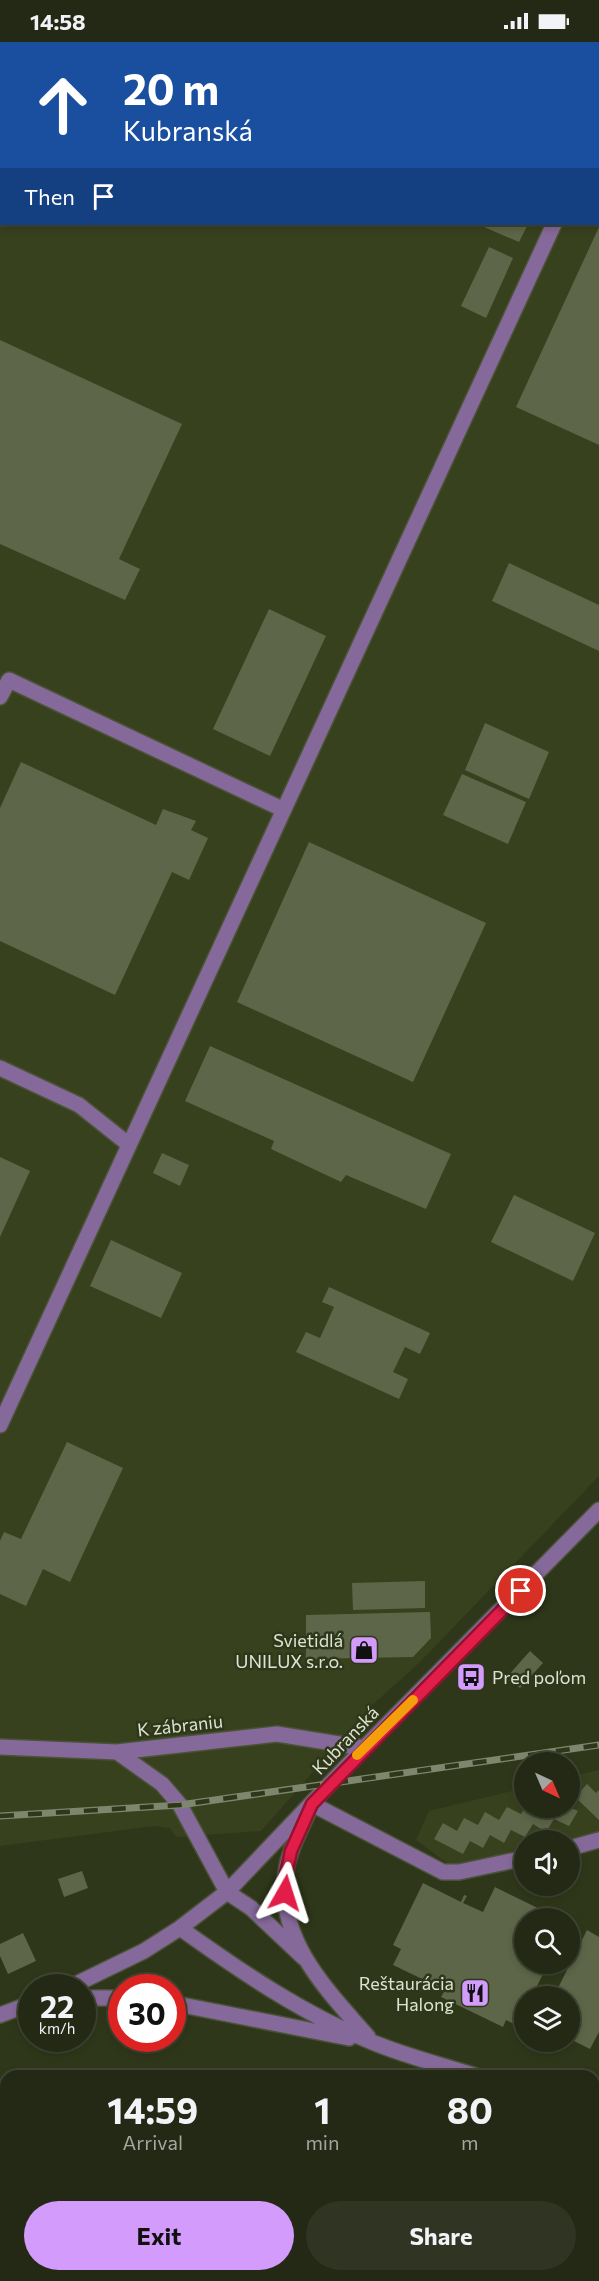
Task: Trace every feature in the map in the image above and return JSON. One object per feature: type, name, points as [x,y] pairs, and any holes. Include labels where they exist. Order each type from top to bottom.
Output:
[{"type":"street","points":[[0,1425],[282,808],[554,225]]},
{"type":"street","points":[[0,698],[4,679],[282,808]]},
{"type":"street","points":[[0,1068],[79,1105],[128,1144]]},
{"type":"street","name":"Kubranská","points":[[96,1975],[180,1928],[227,1892],[364,1748],[599,1510]]},
{"type":"street","name":"K zábraniu","points":[[0,1747],[117,1752],[278,1734],[364,1748]]},
{"type":"street","points":[[117,1752],[162,1784],[180,1805],[227,1892],[251,1908],[304,1958],[373,2043]]},
{"type":"street","points":[[304,1958],[286,1906],[285,1879],[291,1851],[312,1804],[443,1872],[459,1872],[514,1860]]},
{"type":"street","points":[[580,1845],[599,1840]]},
{"type":"street","points":[[180,1928],[274,1991],[373,2043]]},
{"type":"street","points":[[186,2006],[373,2043],[457,2070]]},
{"type":"street","points":[[0,2015],[18,2008]]},
{"type":"shaded area","points":[[0,225],[599,225],[599,1476],[418,1664],[370,1707],[261,1831],[176,1837],[170,1828],[154,1826],[0,1846]]},
{"type":"shaded area","points":[[599,1770],[599,1840],[580,1840],[580,1830],[514,1830],[514,1860],[459,1872],[416,1840],[429,1811],[514,1791],[514,1818],[580,1818],[580,1775]]},
{"type":"building","points":[[479,225],[528,225],[519,242]]},
{"type":"building","points":[[599,227],[599,445],[516,407]]},
{"type":"building","points":[[489,247],[513,258],[486,318],[461,306]]},
{"type":"building","points":[[0,340],[182,424],[119,559],[140,569],[125,600],[0,544]]},
{"type":"building","points":[[509,563],[599,605],[599,651],[492,601]]},
{"type":"building","points":[[269,609],[326,636],[270,756],[213,729]]},
{"type":"building","points":[[485,723],[549,752],[529,799],[465,770]]},
{"type":"building","points":[[21,762],[156,825],[163,809],[196,821],[191,830],[208,838],[189,880],[172,872],[115,995],[0,941],[0,808]]},
{"type":"building","points":[[462,774],[526,802],[508,844],[443,815]]},
{"type":"building","points":[[309,842],[486,923],[413,1082],[237,1002]]},
{"type":"building","points":[[210,1046],[451,1154],[426,1209],[346,1175],[341,1182],[271,1149],[274,1141],[185,1101]]},
{"type":"building","points":[[162,1153],[189,1165],[180,1186],[153,1173]]},
{"type":"building","points":[[0,1157],[30,1171],[0,1237]]},
{"type":"building","points":[[514,1195],[595,1233],[573,1281],[491,1242]]},
{"type":"building","points":[[111,1240],[182,1273],[161,1318],[90,1286]]},
{"type":"building","points":[[329,1287],[430,1333],[420,1354],[405,1347],[393,1372],[408,1379],[399,1399],[296,1352],[306,1332],[320,1338],[334,1307],[322,1302]]},
{"type":"building","points":[[67,1442],[123,1468],[70,1582],[43,1569],[26,1606],[0,1594],[0,1541],[4,1532],[21,1539]]},
{"type":"building","points":[[425,1581],[425,1608],[353,1610],[352,1583]]},
{"type":"building","points":[[430,1612],[431,1638],[413,1657],[306,1659],[306,1615]]},
{"type":"building","points":[[530,1651],[543,1663],[520,1688],[507,1677]]},
{"type":"building","points":[[587,1784],[596,1793],[599,1790],[599,1820],[580,1802],[580,1792]]},
{"type":"building","points":[[507,1807],[514,1810],[514,1818],[574,1818],[569,1826],[554,1819],[547,1830],[533,1824],[529,1830],[511,1830],[504,1843],[490,1835],[483,1848],[470,1841],[463,1854],[434,1839],[443,1823],[457,1831],[464,1818],[478,1825],[485,1812],[499,1820]]},
{"type":"building","points":[[82,1871],[88,1888],[64,1897],[58,1879]]},
{"type":"building","points":[[423,1883],[461,1902],[464,1895],[467,1896],[463,1903],[483,1912],[495,1887],[538,1908],[514,1908],[514,1974],[543,1974],[537,1986],[514,1986],[514,2024],[506,2020],[503,2027],[441,1997],[445,1990],[393,1965],[401,1949],[393,1945]]},
{"type":"building","points":[[587,1930],[599,1937],[599,2032],[590,2049],[580,2044],[580,1986],[559,1986],[565,1974],[580,1974],[580,1944]]},
{"type":"building","points":[[23,1933],[36,1961],[8,1974],[0,1956],[0,1944]]},
{"type":"railway","points":[[0,1816],[180,1805],[599,1745]]},
{"type":"slow traffic","points":[[357,1755],[413,1700]]},
{"type":"place","name":"Svietidlá UNILUX s.r.o.","points":[[364,1650]]},
{"type":"place","name":"Pred poľom","points":[[471,1677]]},
{"type":"place","name":"Reštaurácia Halong","points":[[475,1993]]},
{"type":"route","points":[[285,1893],[285,1879],[291,1851],[312,1804],[364,1748],[521,1591]]}]
